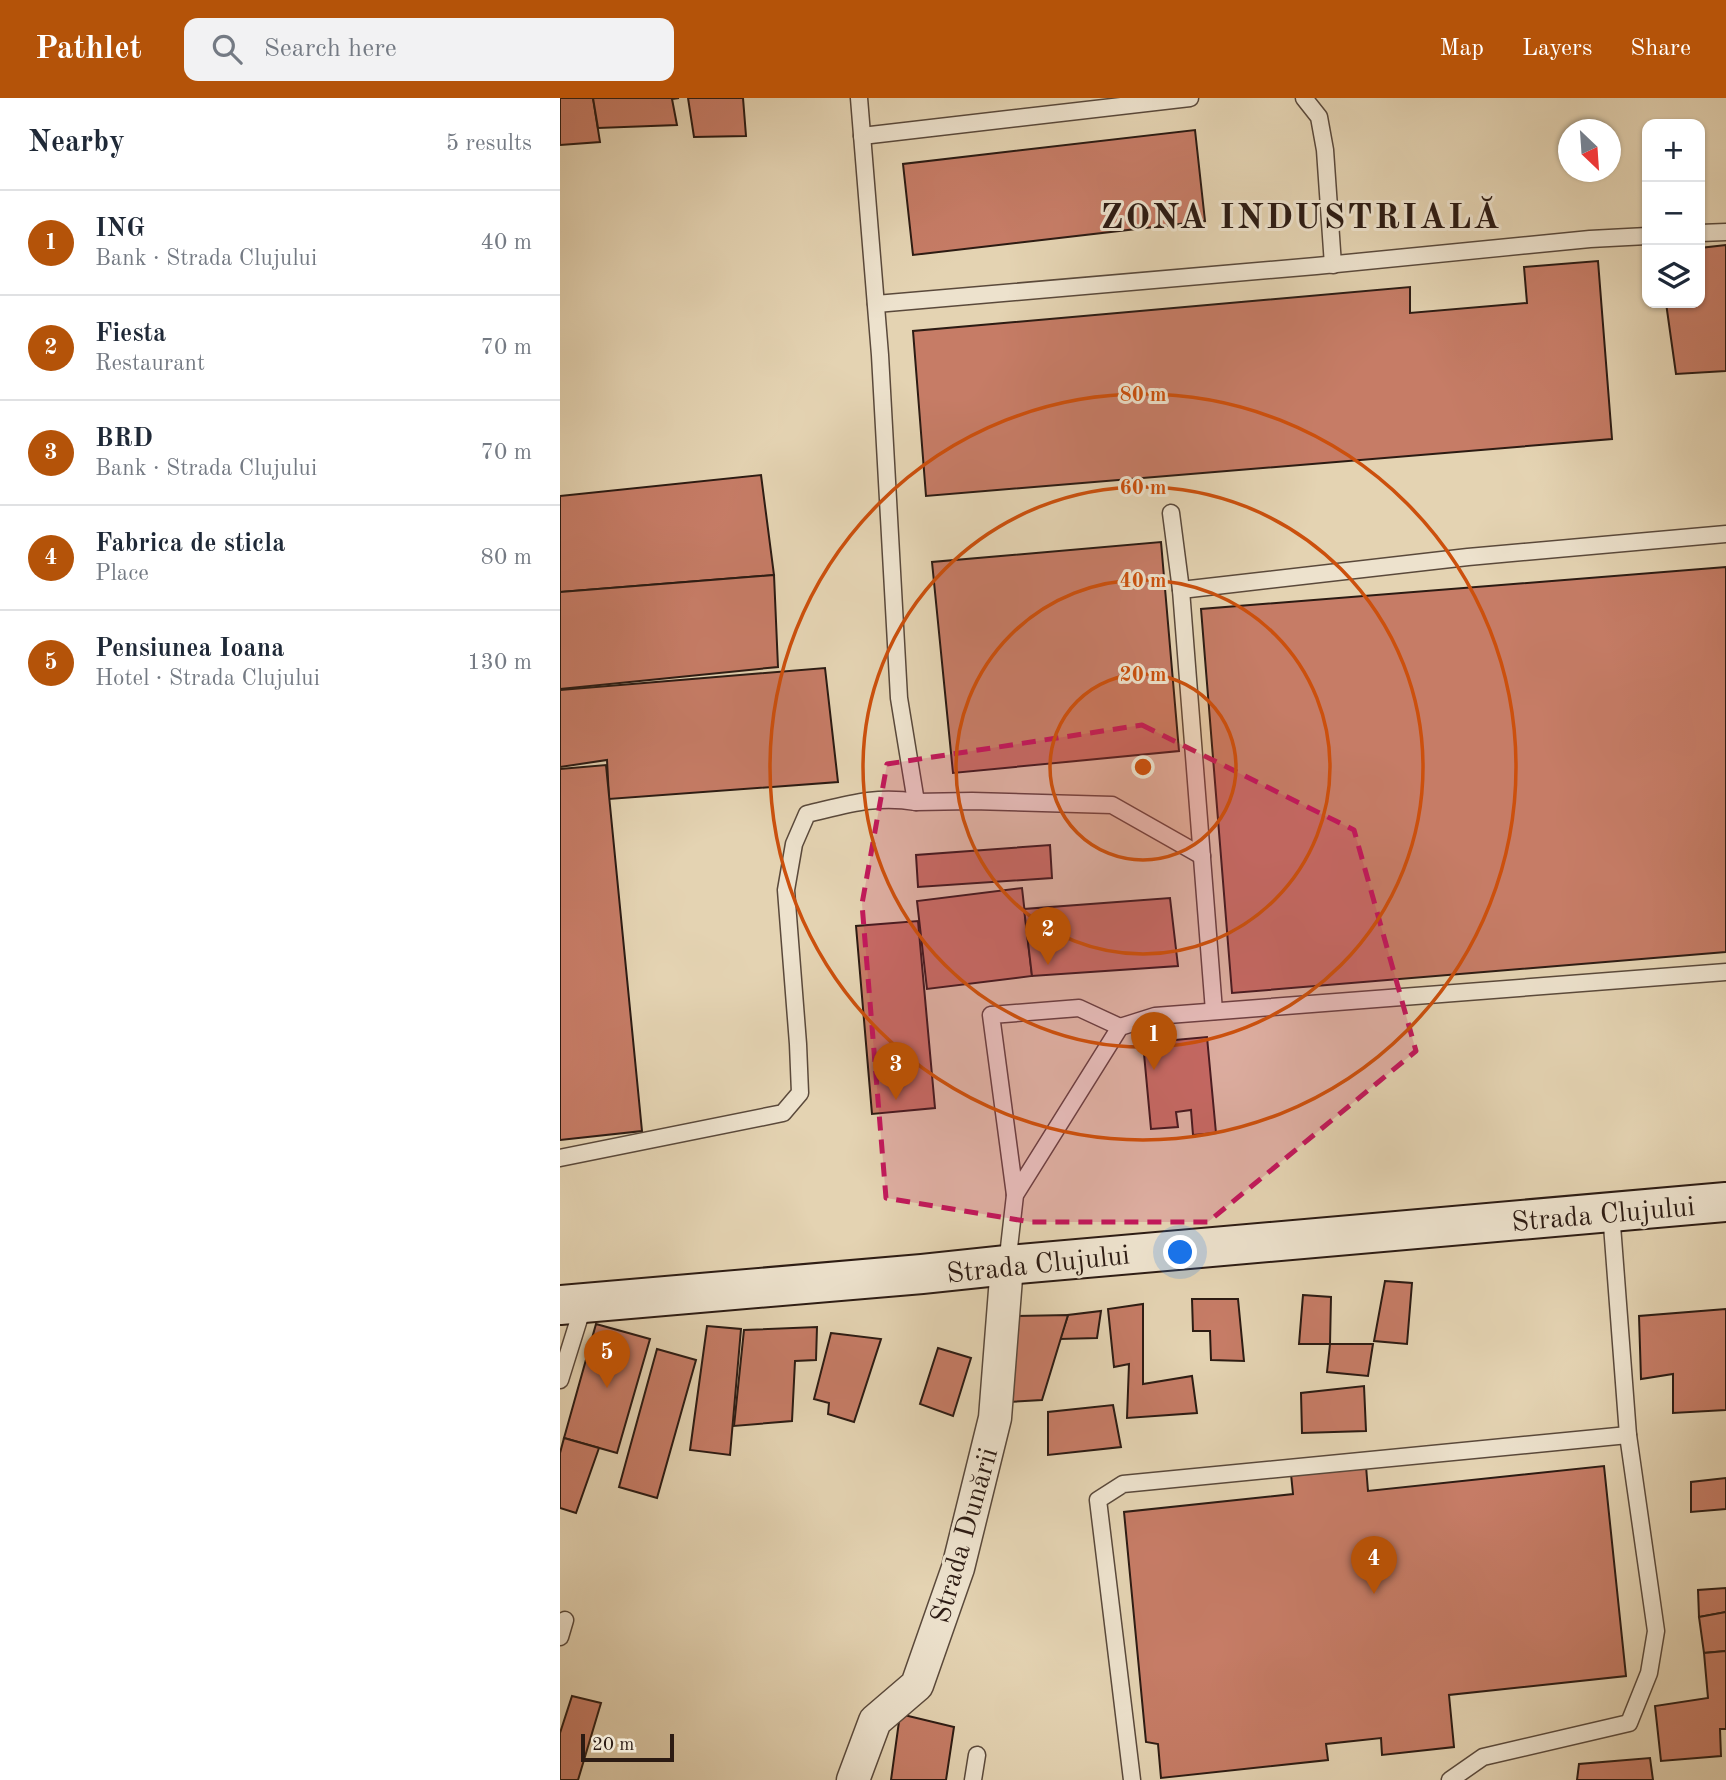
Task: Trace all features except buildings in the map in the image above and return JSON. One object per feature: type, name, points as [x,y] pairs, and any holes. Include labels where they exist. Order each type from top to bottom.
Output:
[{"type":"main road","name":"Strada Clujului","points":[[572,1304],[1726,1202]]},
{"type":"street","name":"Strada Dunării","points":[[853,1780],[875,1721],[917,1685],[958,1568],[995,1418],[1007,1265]]},
{"type":"lane","points":[[859,98],[876,304],[899,698],[916,802]]},
{"type":"lane","points":[[862,136],[1190,98]]},
{"type":"lane","points":[[1304,98],[1319,117],[1325,150],[1333,265]]},
{"type":"lane","points":[[1705,233],[1726,232]]},
{"type":"lane","points":[[876,304],[1642,236]]},
{"type":"lane","points":[[1171,513],[1181,590],[1214,1011]]},
{"type":"lane","points":[[1181,590],[1468,557],[1726,534]]},
{"type":"lane","points":[[560,1158],[783,1113],[800,1093],[786,890],[794,844],[807,814],[863,800],[895,798],[916,802],[1112,805],[1202,856]]},
{"type":"lane","points":[[1015,1195],[1120,1027],[1155,1016],[1726,972]]},
{"type":"lane","points":[[1007,1265],[1015,1195],[991,1015],[1079,1008],[1120,1027]]},
{"type":"lane","points":[[1450,1780],[1483,1757],[1629,1723],[1649,1673],[1656,1631],[1628,1435],[1611,1212]]},
{"type":"lane","points":[[560,1380],[572,1304]]},
{"type":"lane","points":[[1132,1780],[1098,1500],[1123,1483],[1628,1435]]},
{"type":"lane","points":[[560,1637],[565,1620]]},
{"type":"lane","points":[[973,1780],[976,1755]]},
{"type":"highlighted area","points":[[1142,725],[1354,830],[1416,1051],[1208,1222],[1031,1222],[886,1198],[862,904],[887,764]]},
{"type":"place","name":"Fiesta","points":[[1048,965]]},
{"type":"place","name":"ING","points":[[1154,1070]]},
{"type":"place","name":"BRD","points":[[896,1100]]},
{"type":"place","name":"Pensiunea Ioana","points":[[607,1388]]},
{"type":"place","name":"Fabrica de sticla","points":[[1374,1594]]},
{"type":"district","name":"ZONA INDUSTRIALĂ","points":[[1301,216]]}]
